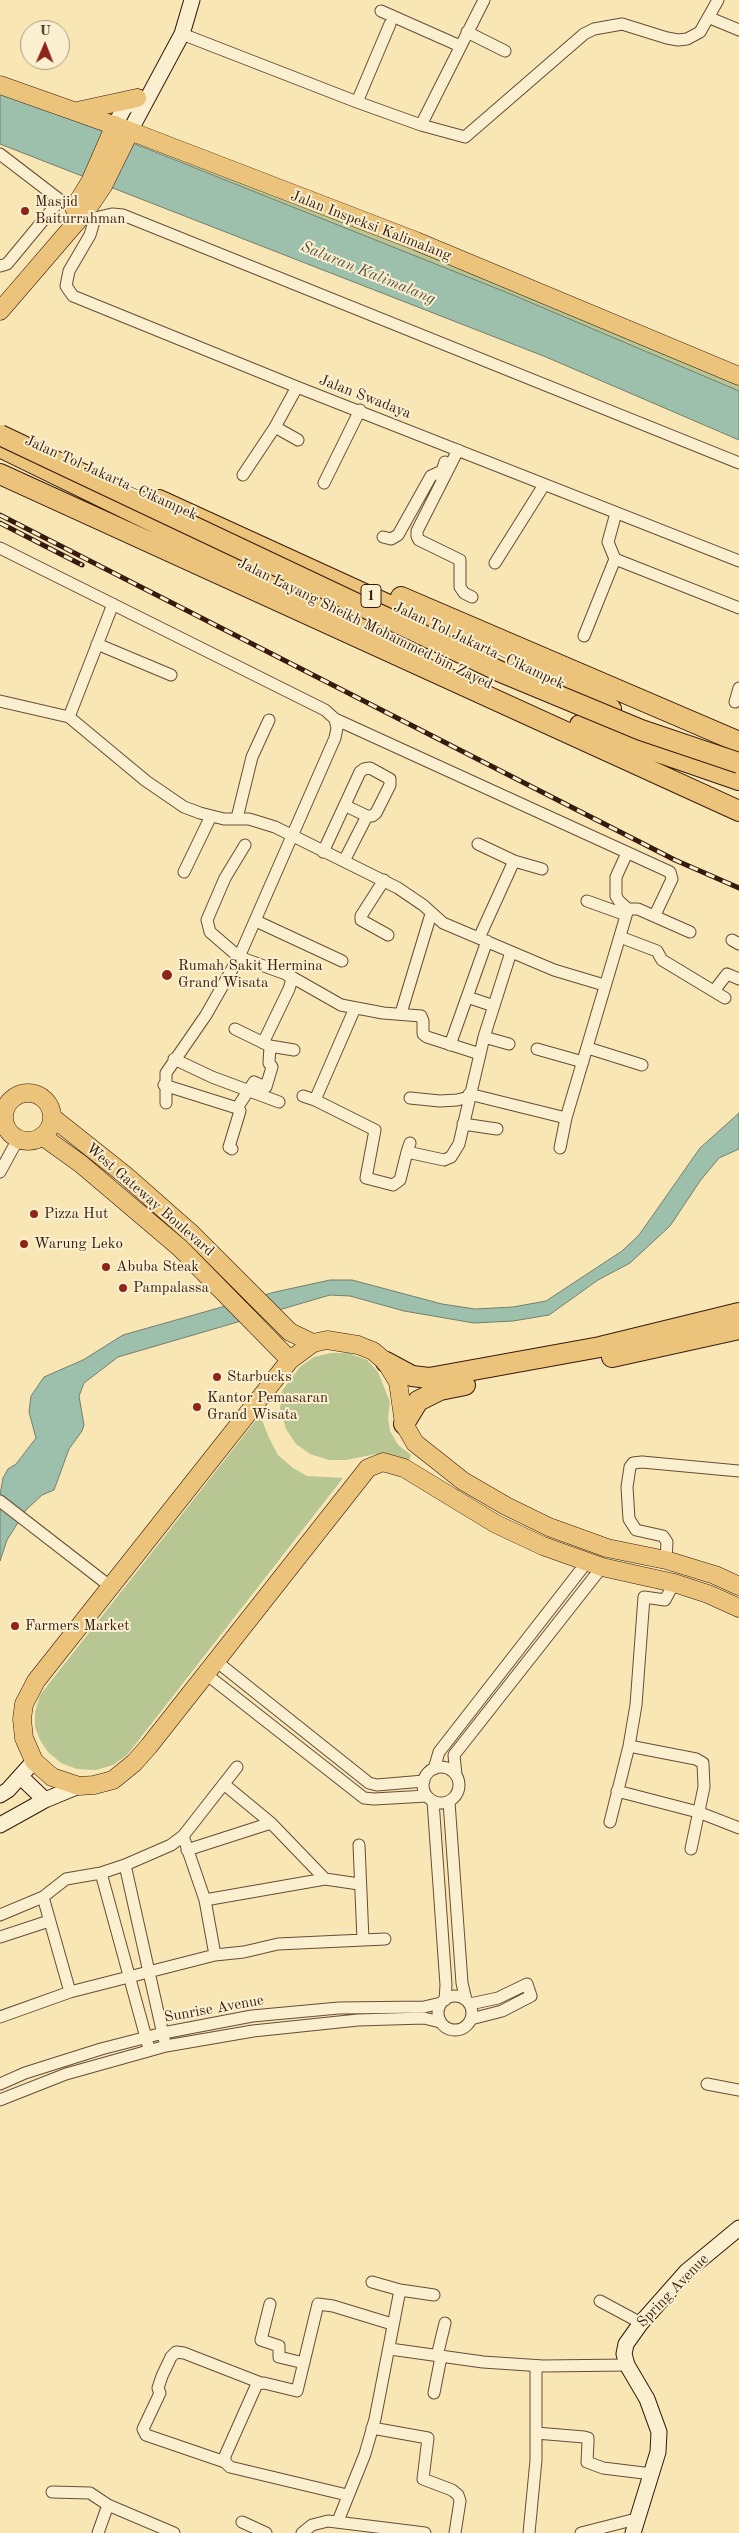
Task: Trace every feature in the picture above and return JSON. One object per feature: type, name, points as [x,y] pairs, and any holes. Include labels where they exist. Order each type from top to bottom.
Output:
[{"type":"highway","name":"Jalan Tol Jakarta–Cikampek","points":[[0,428],[555,680],[739,769]]},
{"type":"highway","name":"Jalan Layang Sheikh Mohammed bin Zayed","points":[[0,435],[501,672],[641,730],[739,763]]},
{"type":"highway","name":"Jalan Layang Sheikh Mohammed bin Zayed","points":[[0,447],[393,638],[584,727],[739,780]]},
{"type":"highway","points":[[0,474],[732,807],[739,820]]},
{"type":"highway","points":[[222,528],[442,613],[739,742]]},
{"type":"highway","points":[[651,1334],[690,1318],[739,1302]]},
{"type":"highway","points":[[386,1362],[412,1376],[429,1378],[600,1346],[739,1313]]},
{"type":"highway","points":[[404,1424],[418,1401],[440,1390],[689,1341],[739,1328]]},
{"type":"highway","points":[[689,1341],[739,1339]]},
{"type":"main road","name":"Jalan Inspeksi Kalimalang","points":[[0,84],[77,111],[120,132],[416,241],[739,376]]},
{"type":"main road","points":[[77,111],[143,96]]},
{"type":"main road","points":[[0,310],[79,209],[96,184],[120,132]]},
{"type":"main road","points":[[0,296],[79,209]]},
{"type":"main road","points":[[25,1092],[37,1094],[48,1104],[52,1117],[49,1128],[42,1136],[30,1141],[18,1139],[7,1129],[2,1121],[7,1096],[25,1092]]},
{"type":"main road","name":"West Gateway Boulevard","points":[[52,1117],[125,1175],[192,1234],[290,1332],[313,1343]]},
{"type":"main road","name":"West Gateway Boulevard","points":[[42,1136],[81,1164],[180,1248],[290,1360]]},
{"type":"main road","points":[[180,1248],[192,1234]]},
{"type":"main road","points":[[739,1586],[715,1575],[666,1560],[607,1548],[549,1527],[463,1482],[415,1443],[404,1424],[398,1382],[386,1362],[372,1351],[350,1343],[327,1340],[313,1343],[290,1360],[36,1681],[24,1704],[22,1719],[24,1738],[34,1761],[52,1777],[79,1786],[94,1785],[113,1780],[134,1763],[368,1468],[383,1462],[404,1468],[496,1524],[543,1546],[594,1564],[674,1583],[708,1594],[739,1608]]},
{"type":"street","points":[[120,132],[182,34],[192,0]]},
{"type":"street","points":[[421,126],[484,0]]},
{"type":"street","points":[[182,34],[421,126],[465,137],[576,39],[594,29],[622,24],[678,40],[700,32],[710,18],[718,0]]},
{"type":"street","points":[[381,11],[460,46]]},
{"type":"street","points":[[710,18],[739,30]]},
{"type":"street","points":[[358,102],[390,24]]},
{"type":"street","points":[[467,32],[505,50]]},
{"type":"street","points":[[0,154],[32,176],[42,188],[79,209],[123,215],[739,463]]},
{"type":"street","points":[[0,266],[7,264],[79,209]]},
{"type":"street","name":"Jalan Swadaya","points":[[79,209],[92,223],[90,235],[68,271],[66,286],[73,296],[297,387],[360,410],[544,485],[739,561]]},
{"type":"street","points":[[243,476],[275,427],[297,387]]},
{"type":"street","points":[[324,483],[360,410]]},
{"type":"street","points":[[275,427],[298,440]]},
{"type":"street","points":[[383,537],[391,539],[398,535],[431,476],[442,471],[455,448]]},
{"type":"street","points":[[455,448],[417,531],[417,536],[419,540],[460,560],[460,587],[464,593],[472,597]]},
{"type":"street","points":[[495,563],[544,485]]},
{"type":"street","points":[[584,636],[615,559],[608,542],[616,513]]},
{"type":"street","points":[[0,548],[325,710],[335,720],[672,874],[656,915]]},
{"type":"street","points":[[615,559],[739,608]]},
{"type":"street","points":[[69,718],[113,604]]},
{"type":"street","points":[[97,644],[171,675]]},
{"type":"street","points":[[736,702],[739,688]]},
{"type":"street","points":[[0,702],[69,718],[168,797],[184,807],[224,819],[237,818],[257,821],[292,834],[323,852],[384,880],[412,897],[443,923],[554,970],[604,985]]},
{"type":"street","points":[[237,818],[252,757],[269,720]]},
{"type":"street","points":[[166,1103],[164,1085],[166,1073],[206,1015],[239,957],[334,738],[337,728],[335,720]]},
{"type":"street","points":[[323,852],[346,806],[360,772],[364,769],[373,769],[388,776],[390,785],[376,813],[367,816],[346,806]]},
{"type":"street","points":[[184,872],[211,816]]},
{"type":"street","points":[[344,861],[367,816]]},
{"type":"street","points":[[478,844],[514,861],[542,869]]},
{"type":"street","points":[[245,845],[225,878],[208,920],[210,932],[239,957],[290,976],[337,1004],[390,1014],[401,1013],[420,1016],[423,1022],[423,1034],[480,1054]]},
{"type":"street","points":[[627,853],[616,876],[615,886],[619,901],[627,912]]},
{"type":"street","points":[[450,1045],[467,997],[483,939],[514,861]]},
{"type":"street","points":[[384,880],[361,916],[361,920],[364,924],[388,935]]},
{"type":"street","points":[[587,901],[627,912],[638,908],[690,932]]},
{"type":"street","points":[[560,1148],[566,1118],[627,912]]},
{"type":"street","points":[[401,1013],[432,914]]},
{"type":"street","points":[[256,921],[342,961]]},
{"type":"street","points":[[620,937],[656,951],[662,960],[725,998]]},
{"type":"street","points":[[303,1096],[315,1100],[375,1130],[366,1178],[393,1185],[400,1180],[408,1147],[448,1160],[459,1144],[484,1037],[511,952]]},
{"type":"street","points":[[714,991],[727,974],[739,979]]},
{"type":"street","points":[[237,1108],[254,1082],[266,1087],[272,1067],[269,1063],[267,1045],[292,983],[290,976]]},
{"type":"street","points":[[467,997],[494,1006]]},
{"type":"street","points":[[315,1100],[355,1008]]},
{"type":"street","points":[[235,1029],[267,1045],[294,1050]]},
{"type":"street","points":[[484,1037],[509,1044]]},
{"type":"street","points":[[588,1048],[642,1065]]},
{"type":"street","points":[[536,1049],[583,1062]]},
{"type":"street","points":[[174,1059],[212,1077],[279,1102]]},
{"type":"street","points":[[164,1085],[237,1108],[240,1111],[229,1147],[232,1149]]},
{"type":"street","points":[[410,1098],[440,1101],[457,1100],[469,1096],[566,1118]]},
{"type":"street","points":[[463,1124],[497,1130]]},
{"type":"street","points":[[0,1172],[18,1139]]},
{"type":"street","points":[[666,1560],[667,1542],[663,1536],[636,1530],[629,1519],[627,1487],[630,1467],[633,1463],[642,1462],[739,1471]]},
{"type":"street","points":[[0,1501],[111,1586]]},
{"type":"street","points":[[211,1667],[370,1783],[377,1785],[424,1781],[434,1769],[439,1752],[594,1564]]},
{"type":"street","points":[[211,1667],[364,1798],[430,1799],[449,1802],[455,1798],[459,1790],[454,1755],[594,1564]]},
{"type":"street","points":[[610,1822],[629,1746],[636,1705],[644,1597],[665,1600],[674,1583]]},
{"type":"street","points":[[629,1746],[701,1761],[704,1768],[704,1787],[691,1849]]},
{"type":"street","points":[[0,1795],[34,1761]]},
{"type":"street","points":[[0,1916],[43,1897],[66,1879],[100,1873],[125,1865],[160,1851],[184,1836],[237,1767]]},
{"type":"street","points":[[434,1769],[442,1767],[450,1769],[456,1775]]},
{"type":"street","points":[[21,1776],[45,1800]]},
{"type":"street","points":[[424,1781],[430,1799],[446,1985],[443,2001],[439,2009],[440,2022],[452,2030],[460,2029],[472,2019],[502,2011],[532,1996],[527,1984],[498,1998],[468,2002],[459,1997],[443,2001]]},
{"type":"street","points":[[225,1785],[271,1823],[325,1879]]},
{"type":"street","points":[[0,1825],[45,1800],[79,1786]]},
{"type":"street","points":[[617,1792],[698,1812],[739,1828]]},
{"type":"street","points":[[449,1802],[462,1982],[472,2019]]},
{"type":"street","points":[[187,1850],[271,1823]]},
{"type":"street","points":[[184,1836],[204,1900],[215,1955]]},
{"type":"street","points":[[359,1845],[359,1884],[363,1940]]},
{"type":"street","points":[[125,1865],[166,2046]]},
{"type":"street","points":[[100,1873],[149,2051]]},
{"type":"street","points":[[204,1900],[325,1879],[359,1884]]},
{"type":"street","points":[[43,1897],[70,1992]]},
{"type":"street","points":[[0,1937],[49,1921]]},
{"type":"street","points":[[0,2017],[70,1992],[215,1955],[244,1952],[278,1944],[385,1939]]},
{"type":"street","name":"Sunrise Avenue","points":[[0,2084],[63,2061],[163,2033],[286,2012],[339,2008],[424,2007],[443,2001]]},
{"type":"street","name":"Sunrise Avenue","points":[[0,2100],[66,2074],[166,2046],[252,2031],[358,2020],[424,2018],[440,2022]]},
{"type":"street","points":[[707,2084],[739,2090]]},
{"type":"street","name":"Spring Avenue","points":[[627,2365],[624,2354],[626,2344],[641,2323],[687,2271],[739,2228]]},
{"type":"street","points":[[372,2282],[400,2290],[434,2294]]},
{"type":"street","points":[[338,2521],[365,2454],[372,2428],[390,2349],[392,2324],[400,2290]]},
{"type":"street","points":[[600,2301],[641,2323]]},
{"type":"street","points":[[270,2304],[261,2340],[279,2346],[279,2357],[304,2363]]},
{"type":"street","points":[[347,2495],[230,2467],[225,2462],[146,2435],[143,2429],[160,2393],[158,2388],[162,2376],[171,2357],[176,2352],[184,2352],[261,2382],[297,2392],[318,2304],[333,2306],[392,2324]]},
{"type":"street","points":[[434,2393],[445,2323]]},
{"type":"street","points":[[390,2349],[439,2357],[536,2366],[627,2365],[646,2399],[659,2432],[658,2452],[652,2474],[635,2526],[581,2533]]},
{"type":"street","points":[[529,2533],[535,2476],[536,2366]]},
{"type":"street","points":[[225,2462],[225,2456],[255,2388],[261,2382]]},
{"type":"street","points":[[372,2428],[428,2438],[423,2479],[452,2490],[458,2495],[460,2501],[455,2533]]},
{"type":"street","points":[[536,2434],[588,2438],[588,2462],[603,2468],[652,2474]]},
{"type":"street","points":[[52,2492],[90,2493],[108,2504],[174,2533]]},
{"type":"street","points":[[98,2533],[108,2504]]},
{"type":"street","points":[[302,2533],[306,2528],[319,2522],[338,2521],[425,2533]]},
{"type":"street","points":[[242,2522],[266,2533]]},
{"type":"green space","points":[[137,98],[130,130],[739,375],[739,391],[552,312],[125,139],[77,111]]},
{"type":"green space","points":[[331,1353],[348,1353],[367,1360],[378,1372],[390,1402],[388,1419],[390,1431],[398,1445],[411,1455],[409,1461],[398,1456],[381,1453],[346,1460],[329,1460],[310,1454],[296,1444],[286,1429],[280,1409],[282,1391],[300,1367],[314,1357]]},
{"type":"green space","points":[[260,1415],[278,1455],[293,1468],[307,1476],[343,1478],[127,1755],[113,1765],[96,1770],[77,1769],[61,1763],[48,1752],[40,1740],[35,1727],[35,1712],[40,1695]]},
{"type":"water","name":"Saluran Kalimalang","points":[[0,90],[513,295],[739,391],[739,440],[546,357],[0,144]]},
{"type":"water","points":[[739,1113],[739,1149],[719,1158],[700,1181],[670,1226],[630,1263],[598,1280],[549,1315],[513,1321],[474,1323],[404,1311],[350,1296],[330,1295],[118,1357],[84,1383],[79,1396],[84,1425],[82,1431],[69,1449],[54,1490],[42,1495],[26,1510],[7,1540],[0,1561],[0,1495],[3,1478],[8,1469],[16,1464],[36,1438],[29,1412],[31,1396],[44,1377],[83,1360],[123,1335],[275,1292],[330,1280],[352,1280],[442,1304],[475,1309],[513,1307],[546,1301],[622,1251],[639,1235],[700,1148]]},
{"type":"railway","points":[[0,515],[675,860],[739,888]]},
{"type":"railway","points":[[0,523],[82,565]]},
{"type":"place","name":"Masjid Baiturrahman","points":[[25,211]]},
{"type":"place","name":"Rumah Sakit Hermina Grand Wisata","points":[[167,975]]},
{"type":"place","name":"Pizza Hut","points":[[34,1214]]},
{"type":"place","name":"Warung Leko","points":[[24,1244]]},
{"type":"place","name":"Abuba Steak","points":[[106,1267]]},
{"type":"place","name":"Pampalassa","points":[[123,1288]]},
{"type":"place","name":"Starbucks","points":[[217,1377]]},
{"type":"place","name":"Kantor Pemasaran Grand Wisata","points":[[197,1407]]},
{"type":"place","name":"Farmers Market","points":[[15,1626]]}]
